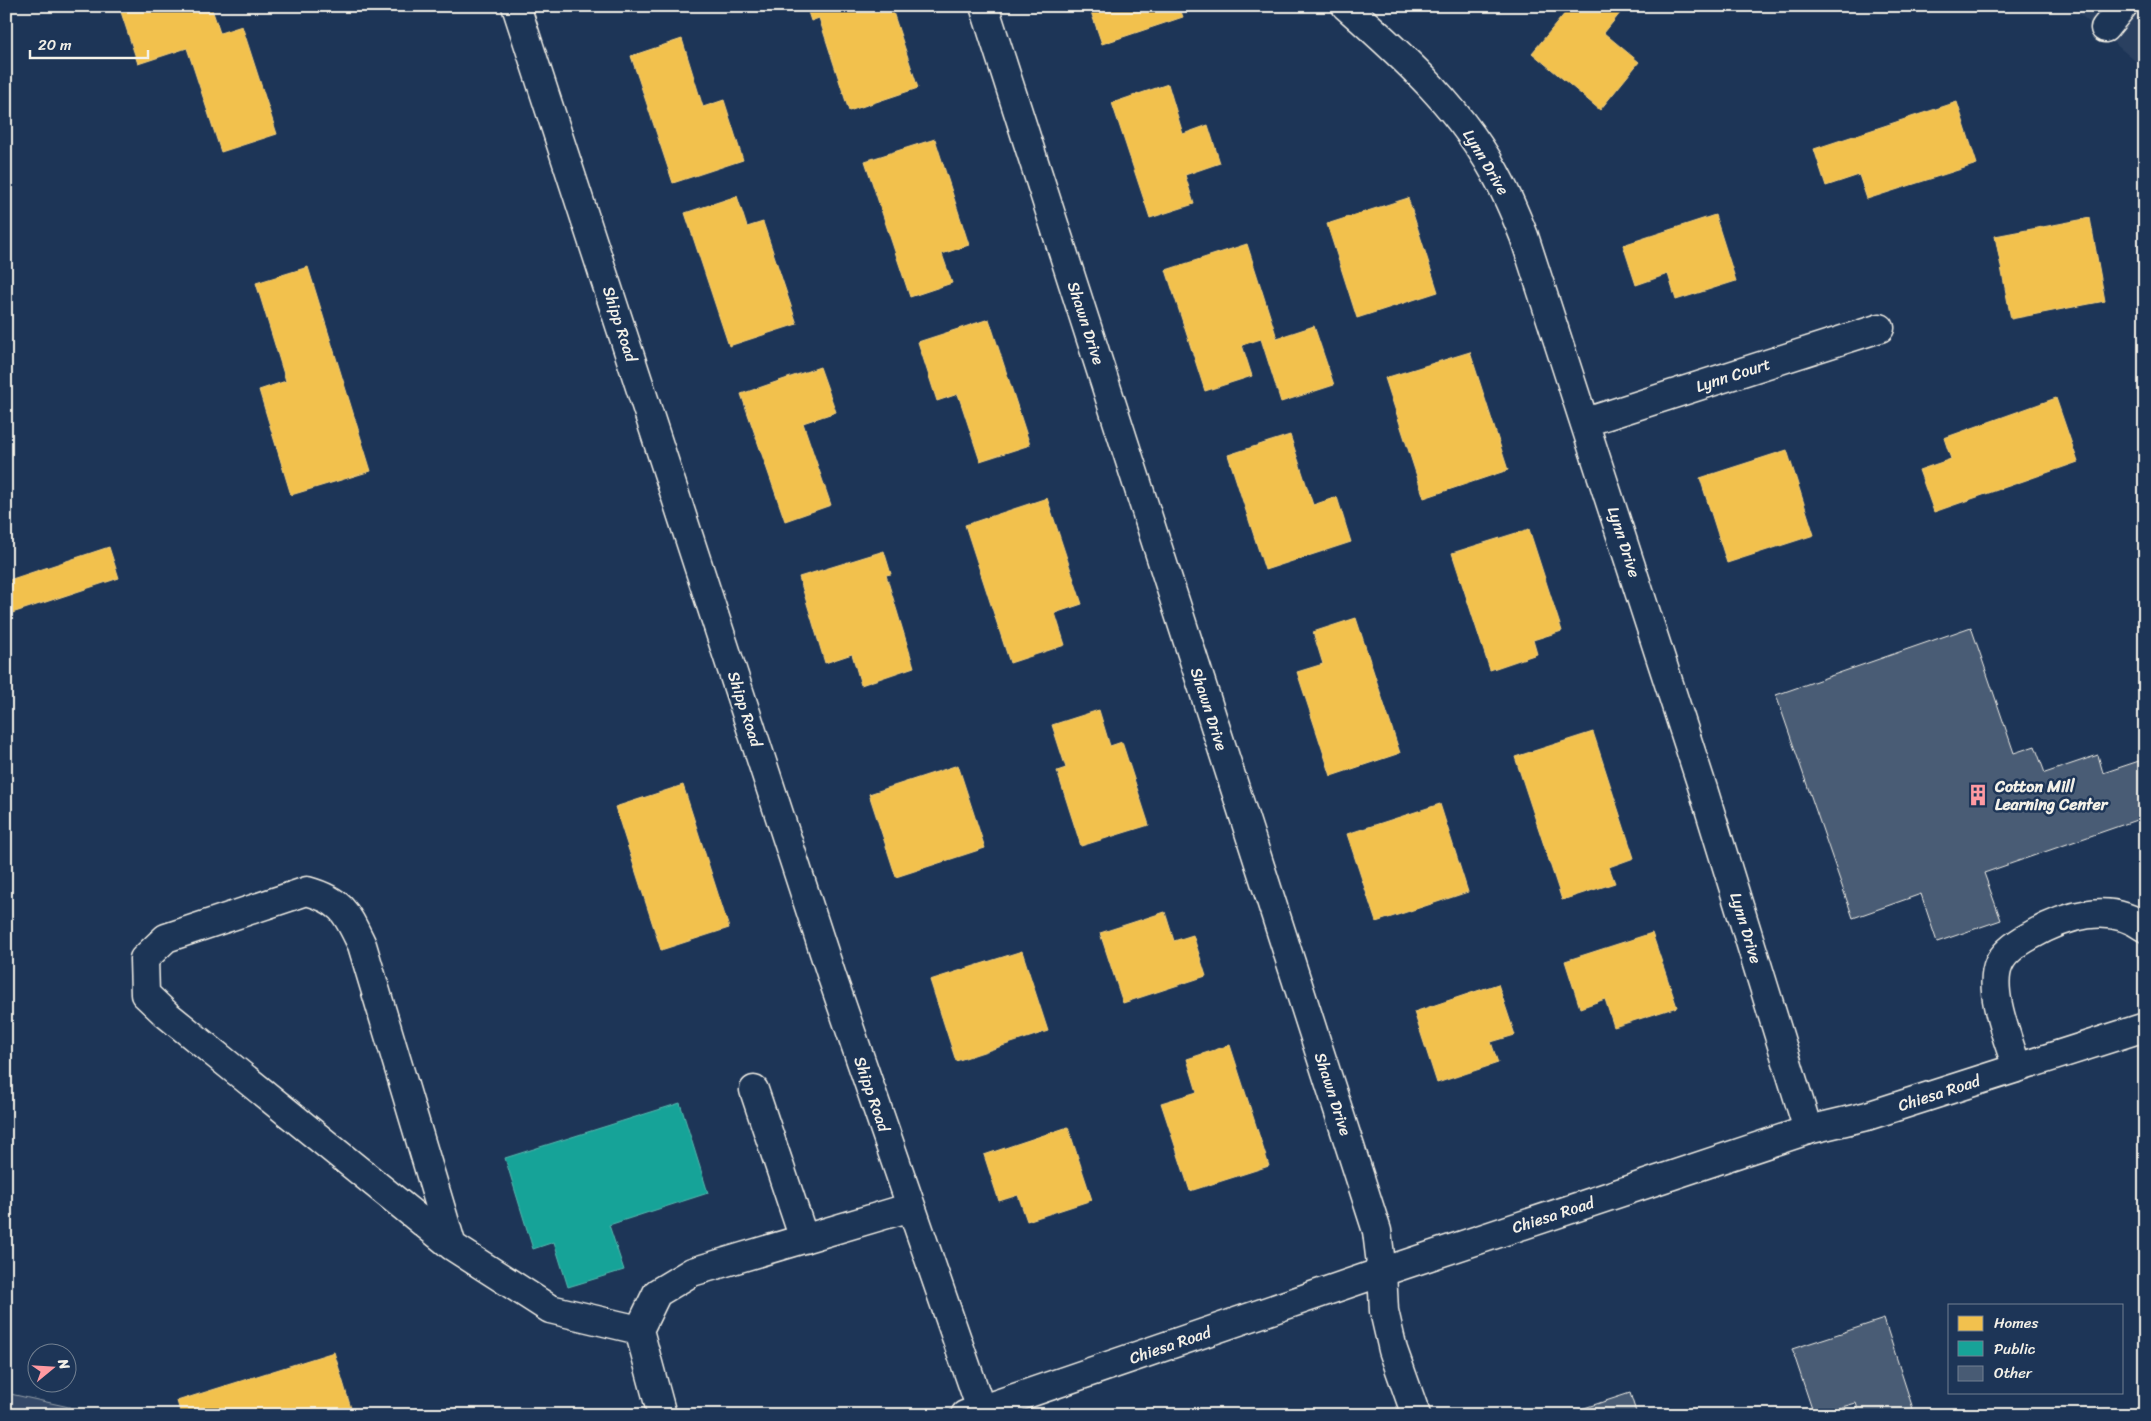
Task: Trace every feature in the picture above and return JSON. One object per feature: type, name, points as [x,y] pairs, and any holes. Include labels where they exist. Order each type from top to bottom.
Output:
[{"type":"street","name":"Shipp Road","points":[[516,6],[976,1413]]},
{"type":"street","name":"Shawn Drive","points":[[984,6],[1377,1231],[1384,1311],[1394,1350],[1416,1415]]},
{"type":"street","name":"Lynn Drive","points":[[1346,6],[1405,58],[1449,106],[1479,146],[1502,184],[1524,236],[1704,788],[1808,1130]]},
{"type":"street","points":[[2105,28],[2123,6]]},
{"type":"street","name":"Lynn Court","points":[[1586,422],[1880,328]]},
{"type":"street","points":[[452,1246],[362,945],[347,913],[326,896],[307,891],[166,938],[144,959],[145,994],[166,1014],[452,1246],[550,1309],[639,1330]]},
{"type":"street","points":[[2017,1068],[1999,1008],[1996,983],[1999,963],[2016,944],[2042,929],[2071,917],[2105,913],[2136,921],[2145,928]]},
{"type":"street","name":"Chiesa Road","points":[[976,1413],[1382,1272],[1808,1130],[1867,1116],[2145,1027]]},
{"type":"street","points":[[754,1090],[804,1239]]},
{"type":"street","points":[[662,1415],[639,1330],[657,1293],[692,1272],[910,1207]]},
{"type":"shaded area","points":[[2070,6],[2145,6],[2145,69]]},
{"type":"shaded area","points":[[6,1393],[105,1415],[6,1415]]},
{"type":"building: Homes","points":[[119,6],[211,6],[220,33],[242,26],[277,134],[221,152],[187,48],[138,64]]},
{"type":"building: Homes","points":[[806,6],[891,6],[918,88],[849,111],[819,18],[811,21]]},
{"type":"building: Homes","points":[[1089,6],[1179,6],[1183,17],[1102,44]]},
{"type":"building: Homes","points":[[1571,6],[1625,7],[1604,33],[1639,62],[1600,110],[1532,53]]},
{"type":"building: Homes","points":[[682,39],[703,107],[724,100],[743,160],[673,183],[631,56]]},
{"type":"building: Homes","points":[[1168,84],[1183,134],[1208,125],[1220,163],[1185,175],[1194,204],[1150,218],[1112,103]]},
{"type":"building: Homes","points":[[1957,102],[1977,164],[1867,199],[1859,175],[1826,186],[1814,149]]},
{"type":"building: Homes","points":[[935,139],[969,245],[942,254],[952,283],[910,297],[865,161]]},
{"type":"building: Homes","points":[[737,196],[747,227],[763,222],[797,324],[729,346],[685,213]]},
{"type":"building: Homes","points":[[1408,198],[1438,292],[1357,318],[1327,224]]},
{"type":"building: Homes","points":[[1715,215],[1736,281],[1676,300],[1668,274],[1636,285],[1623,245]]},
{"type":"building: Homes","points":[[2090,218],[2105,301],[2011,319],[1995,236]]},
{"type":"building: Homes","points":[[1247,244],[1277,338],[1314,326],[1334,385],[1281,402],[1261,339],[1242,345],[1252,376],[1205,391],[1166,270]]},
{"type":"building: Homes","points":[[308,267],[371,471],[291,495],[259,390],[286,381],[256,283]]},
{"type":"building: Homes","points":[[989,319],[1030,445],[980,461],[958,394],[937,401],[918,342]]},
{"type":"building: Homes","points":[[1470,352],[1508,470],[1424,498],[1385,378]]},
{"type":"building: Homes","points":[[820,367],[836,412],[803,423],[831,505],[785,521],[741,394]]},
{"type":"building: Homes","points":[[2056,398],[2078,462],[1934,512],[1919,470],[1951,459],[1944,438]]},
{"type":"building: Homes","points":[[1290,435],[1313,505],[1337,497],[1351,542],[1265,570],[1228,455]]},
{"type":"building: Homes","points":[[1787,450],[1814,535],[1727,563],[1700,478]]},
{"type":"building: Homes","points":[[1047,498],[1082,604],[1055,613],[1065,645],[1010,663],[965,525]]},
{"type":"building: Homes","points":[[1529,529],[1562,631],[1533,640],[1537,654],[1490,670],[1452,553]]},
{"type":"building: Homes","points":[[109,547],[119,578],[6,615],[6,581]]},
{"type":"building: Homes","points":[[884,551],[891,574],[886,575],[914,667],[861,685],[852,654],[825,663],[799,577]]},
{"type":"building: Homes","points":[[1356,618],[1400,753],[1331,776],[1297,672],[1323,664],[1313,632]]},
{"type":"building: Homes","points":[[1099,710],[1110,746],[1122,742],[1149,825],[1081,846],[1057,771],[1066,768],[1052,725]]},
{"type":"building: Homes","points":[[1593,732],[1634,858],[1609,867],[1615,883],[1562,900],[1515,757]]},
{"type":"building: Homes","points":[[958,765],[985,848],[896,877],[869,794]]},
{"type":"building: Homes","points":[[683,785],[729,928],[661,950],[615,807]]},
{"type":"building: Homes","points":[[1440,804],[1468,892],[1376,922],[1347,834]]},
{"type":"building: Homes","points":[[1165,912],[1174,941],[1193,935],[1206,976],[1123,1003],[1100,933]]},
{"type":"building: Homes","points":[[1652,933],[1677,1007],[1614,1027],[1605,999],[1580,1008],[1565,961]]},
{"type":"building: Homes","points":[[1022,951],[1048,1031],[956,1061],[930,980]]},
{"type":"building: Homes","points":[[1498,984],[1515,1035],[1491,1042],[1498,1063],[1437,1083],[1414,1012]]},
{"type":"building: Homes","points":[[1230,1045],[1269,1166],[1190,1191],[1161,1103],[1197,1092],[1187,1059]]},
{"type":"building: Homes","points":[[1068,1127],[1092,1200],[1027,1221],[1018,1195],[999,1201],[984,1155]]},
{"type":"building: Homes","points":[[334,1352],[353,1415],[181,1415],[177,1401]]},
{"type":"building: Public","points":[[680,1103],[708,1193],[609,1225],[624,1270],[568,1287],[554,1242],[533,1249],[505,1158]]},
{"type":"building: Other","name":"Cotton Mill Learning Center","points":[[1971,627],[2014,753],[2035,746],[2045,773],[2098,755],[2103,773],[2145,759],[2145,817],[1984,873],[2001,920],[1937,942],[1921,894],[1853,918],[1776,695]]},
{"type":"building: Other","points":[[1884,1319],[1915,1415],[1860,1415],[1856,1403],[1814,1415],[1792,1349]]},
{"type":"building: Other","points":[[1630,1393],[1637,1415],[1563,1415]]},
{"type":"place","name":"Cotton Mill Learning Center","points":[[1978,795]]}]
